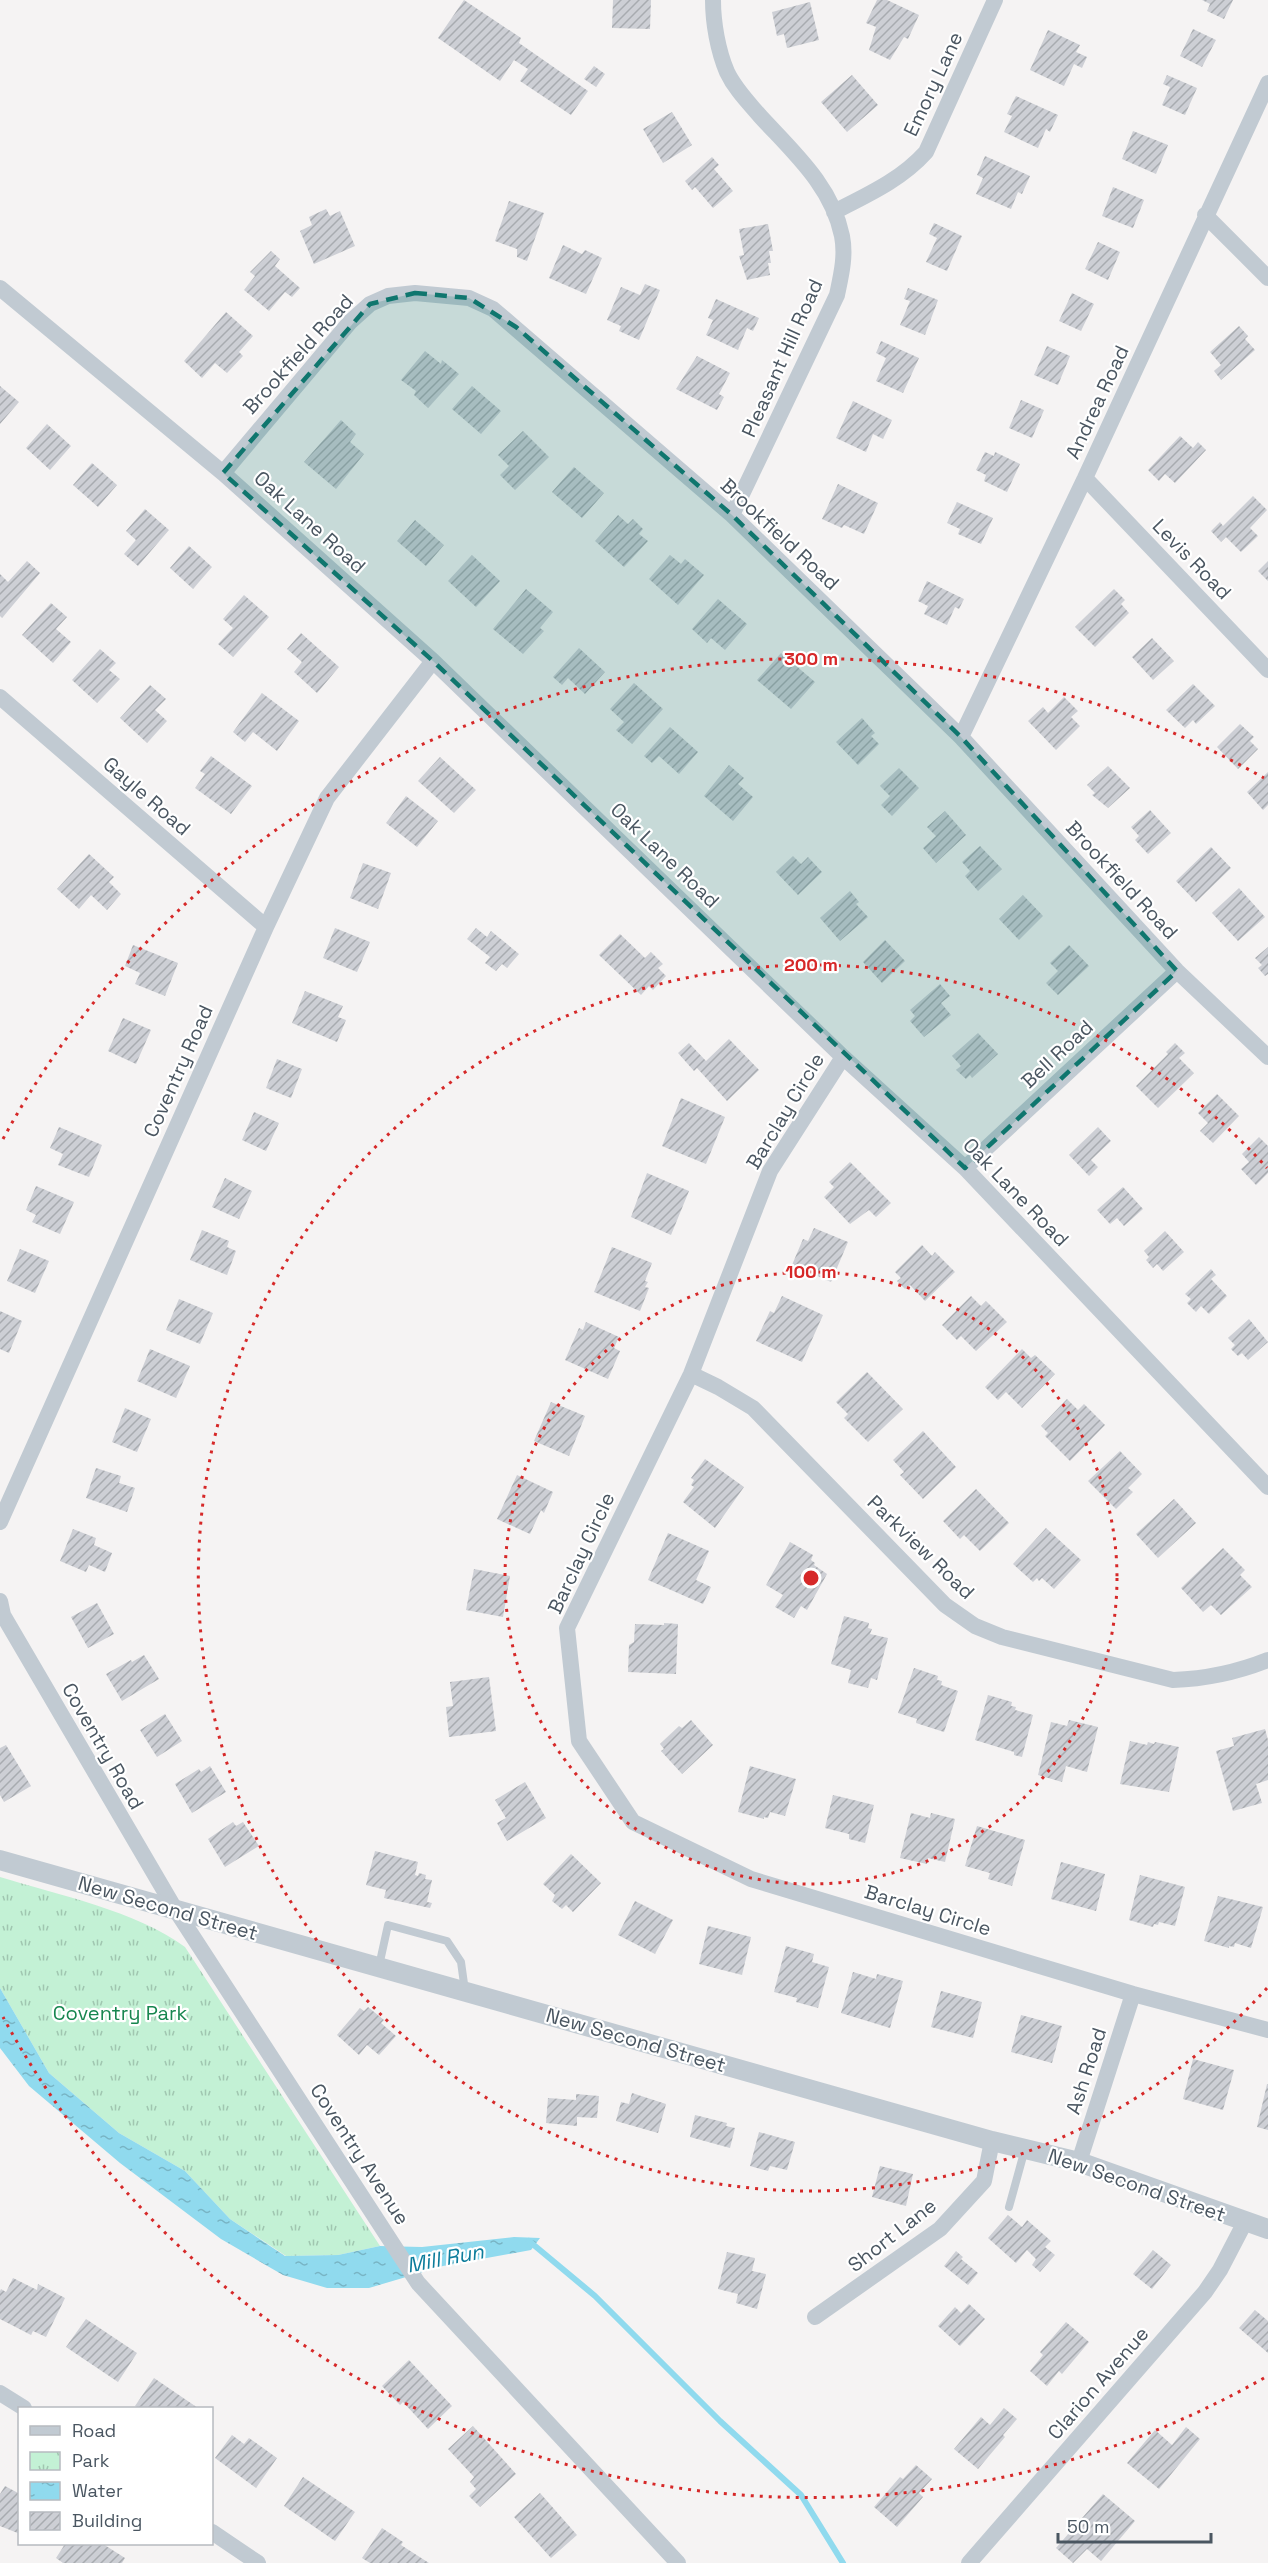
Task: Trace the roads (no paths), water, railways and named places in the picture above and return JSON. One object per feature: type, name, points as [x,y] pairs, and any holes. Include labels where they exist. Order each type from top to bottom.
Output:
[{"type":"street","name":"Pleasant Hill Road","points":[[713,0],[715,27],[727,72],[741,94],[818,180],[834,212],[842,237],[843,263],[837,295],[732,515]]},
{"type":"street","name":"Emory Lane","points":[[834,212],[891,182],[912,168],[926,152],[995,0]]},
{"type":"street","name":"Andrea Road","points":[[961,737],[1085,478],[1268,83]]},
{"type":"street","points":[[1205,215],[1268,278]]},
{"type":"street","name":"Oak Lane Road","points":[[0,288],[223,473],[434,661],[843,1057],[965,1168],[1268,1487]]},
{"type":"street","name":"Brookfield Road","points":[[223,473],[350,322],[370,304],[388,296],[415,293],[442,294],[469,298],[493,309],[732,515],[961,737],[1177,971],[1268,1057]]},
{"type":"street","name":"Levis Road","points":[[1085,478],[1268,670]]},
{"type":"street","name":"Coventry Road","points":[[0,1522],[266,927],[327,798],[434,661]]},
{"type":"street","name":"Gayle Road","points":[[0,697],[266,927]]},
{"type":"street","name":"Bell Road","points":[[965,1168],[1177,971]]},
{"type":"street","name":"Barclay Circle","points":[[843,1057],[770,1171],[690,1374],[567,1628],[579,1741],[633,1822],[751,1879],[1133,1994],[1268,2030]]},
{"type":"street","name":"Parkview Road","points":[[690,1374],[718,1387],[753,1408],[945,1605],[975,1626],[1002,1637],[1173,1680],[1195,1679],[1248,1668],[1268,1660]]},
{"type":"street","name":"Coventry Road","points":[[0,1601],[3,1615],[175,1910]]},
{"type":"street","name":"New Second Street","points":[[0,1860],[992,2141],[1079,2162],[1268,2229]]},
{"type":"street","name":"Coventry Avenue","points":[[175,1910],[418,2283],[678,2563]]},
{"type":"street","name":"Ash Road","points":[[1079,2162],[1133,1994]]},
{"type":"street","name":"Short Lane","points":[[815,2317],[940,2229],[984,2181],[992,2141]]},
{"type":"street","name":"Clarion Avenue","points":[[969,2563],[1205,2292],[1220,2270],[1245,2222]]},
{"type":"street","points":[[0,2393],[21,2407]]},
{"type":"street","points":[[213,2533],[258,2563]]},
{"type":"lane","points":[[379,1967],[388,1925],[447,1941],[461,1962],[465,1992]]},
{"type":"lane","points":[[1009,2207],[1026,2149]]},
{"type":"water","name":"Mill Run","points":[[0,1988],[49,2073],[119,2133],[185,2171],[230,2219],[285,2256],[338,2255],[380,2246],[422,2247],[514,2237],[540,2238],[531,2250],[443,2266],[369,2288],[327,2288],[283,2275],[221,2239],[120,2163],[29,2086],[0,2048]]},
{"type":"waterway","name":"Mill Run","points":[[529,2241],[595,2296],[720,2421],[801,2495],[843,2563]]},
{"type":"park label","name":"Coventry Park","points":[[120,2013]]}]
